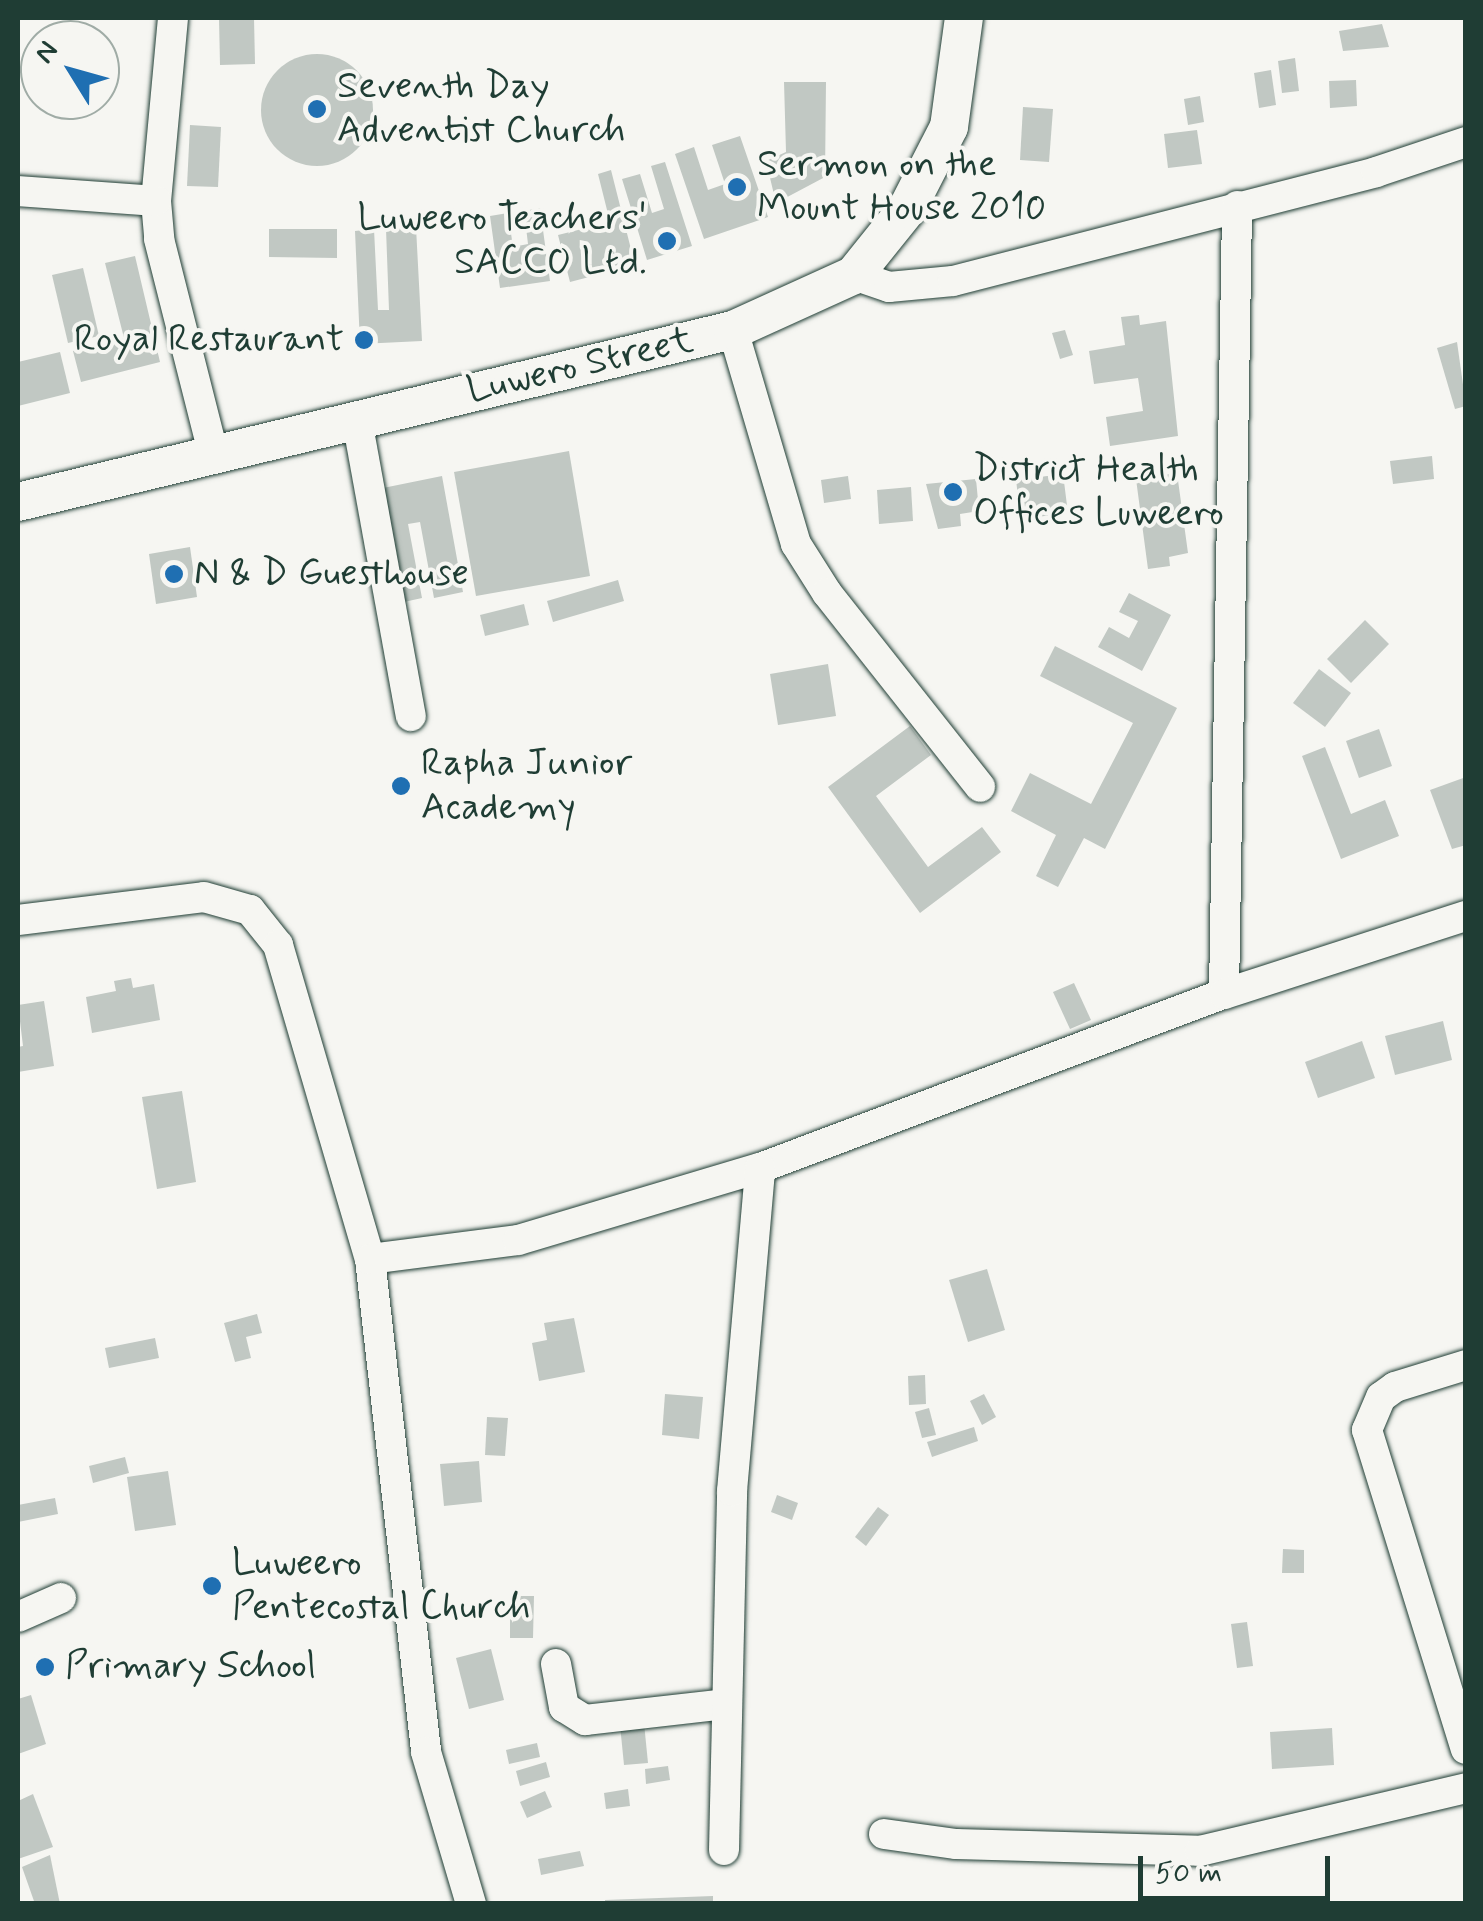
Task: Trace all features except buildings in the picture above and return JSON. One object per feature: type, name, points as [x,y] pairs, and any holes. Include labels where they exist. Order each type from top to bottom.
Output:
[{"type":"main road","name":"Luwero Street","points":[[18,502],[733,330],[854,275],[906,209],[949,127],[964,18]]},
{"type":"street","points":[[173,18],[156,200],[159,240],[214,452]]},
{"type":"street","points":[[854,275],[889,287],[952,280],[1466,142]]},
{"type":"street","points":[[18,191],[156,200]]},
{"type":"street","points":[[1224,994],[1238,206]]},
{"type":"street","points":[[733,330],[796,544],[827,593],[980,787]]},
{"type":"street","points":[[357,420],[411,716]]},
{"type":"street","points":[[18,920],[204,898],[239,905],[266,924],[370,1259],[426,1752],[471,1904]]},
{"type":"street","points":[[370,1259],[518,1240],[760,1168],[1224,994],[1466,916]]},
{"type":"street","points":[[724,1850],[732,1491],[760,1168]]},
{"type":"street","points":[[1466,1365],[1395,1387],[1380,1398],[1367,1430],[1466,1749]]},
{"type":"street","points":[[18,1617],[60,1598]]},
{"type":"street","points":[[556,1664],[564,1707],[585,1720],[726,1704]]},
{"type":"street","points":[[884,1834],[956,1844],[1200,1851],[1466,1788]]},
{"type":"place","name":"Seventh Day Adventist Church","points":[[317,109]]},
{"type":"place","name":"Sermon on the Mount House 2010","points":[[737,187]]},
{"type":"place","name":"Luweero Teachers' SACCO Ltd.","points":[[667,241]]},
{"type":"place","name":"Royal Restaurant","points":[[364,340]]},
{"type":"place","name":"District Health Offices Luweero","points":[[953,492]]},
{"type":"place","name":"N & D Guesthouse","points":[[174,574]]},
{"type":"place","name":"Rapha Junior Academy","points":[[401,786]]},
{"type":"place","name":"Luweero Pentecostal Church","points":[[212,1586]]},
{"type":"place","name":"Primary School","points":[[45,1667]]}]
